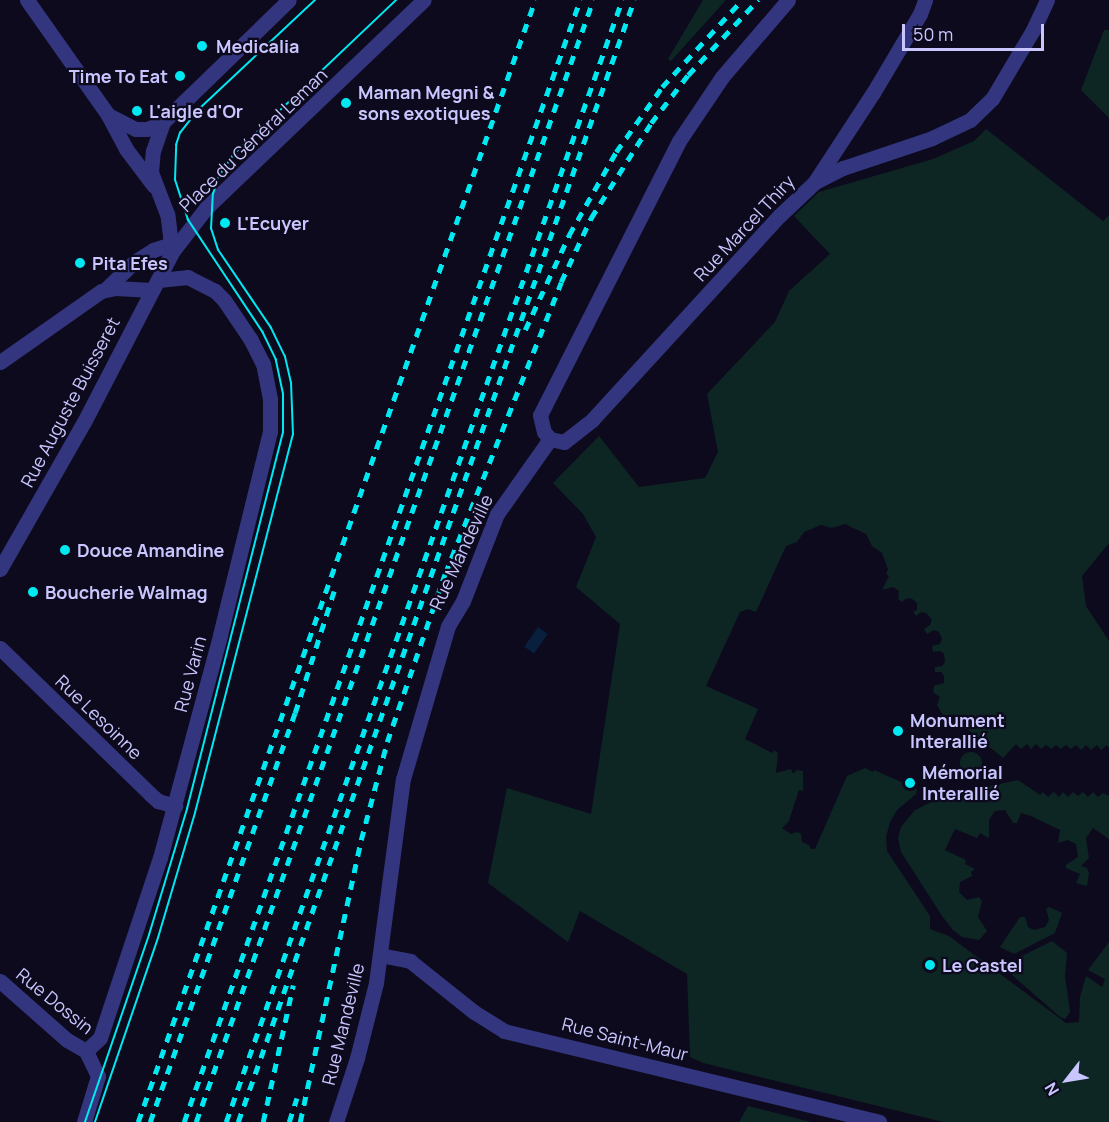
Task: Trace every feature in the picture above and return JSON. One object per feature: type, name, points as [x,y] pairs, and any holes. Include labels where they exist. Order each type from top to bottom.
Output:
[{"type":"street","name":"Place du Général Leman","points":[[27,0],[108,115],[126,149],[154,186],[167,214],[171,248]]},
{"type":"street","name":"Place du Général Leman","points":[[154,186],[151,163],[163,122],[289,0]]},
{"type":"street","points":[[550,439],[544,432],[540,415],[679,141],[722,77],[788,0]]},
{"type":"street","name":"Rue Marcel Thiry","points":[[550,439],[564,442],[592,420],[779,216],[813,183],[857,119],[907,36],[925,0]]},
{"type":"street","points":[[813,183],[843,168],[932,138],[970,120],[992,99],[1033,30],[1047,0]]},
{"type":"street","name":"Place du Général Leman","points":[[171,248],[206,208],[420,4]]},
{"type":"street","points":[[108,115],[136,129],[147,129],[163,122]]},
{"type":"street","points":[[0,362],[95,294],[107,288],[134,262],[153,249],[171,248]]},
{"type":"street","name":"Rue Auguste Buisseret","points":[[0,568],[84,422],[155,285],[171,248]]},
{"type":"street","name":"Rue Varin","points":[[86,1051],[100,1038],[138,931],[175,806],[267,453],[271,414],[263,364],[251,340],[224,300],[215,291],[188,277],[155,285],[107,288]]},
{"type":"street","name":"Rue Mandeville","points":[[336,1122],[357,1058],[380,955],[402,779],[448,626],[463,602],[497,514],[550,439]]},
{"type":"street","name":"Rue Lesoinne","points":[[0,648],[150,794],[158,801],[175,806]]},
{"type":"street","name":"Rue Saint-Maur","points":[[380,955],[410,961],[474,1012],[504,1030],[879,1122]]},
{"type":"street","name":"Rue Dossin","points":[[0,981],[67,1040],[86,1051]]},
{"type":"street","points":[[84,1122],[98,1076],[86,1051]]},
{"type":"green space","points":[[703,0],[726,0],[671,61],[668,59]]},
{"type":"green space","points":[[1104,30],[1109,30],[1109,118],[1081,90]]},
{"type":"green space","points":[[986,129],[1103,221],[1109,215],[1109,543],[1082,576],[1086,606],[1109,641],[1109,748],[1107,745],[1101,750],[1097,745],[1091,750],[1086,745],[1081,750],[1076,745],[1071,749],[1066,745],[1061,749],[1056,745],[1051,749],[1046,745],[1041,749],[1036,744],[1031,749],[1027,744],[1021,749],[1016,744],[1003,758],[965,727],[944,717],[937,705],[940,697],[933,692],[934,686],[944,683],[944,676],[941,672],[935,672],[935,667],[942,666],[945,662],[944,654],[940,651],[933,652],[932,646],[940,644],[942,639],[939,632],[934,630],[927,634],[924,629],[930,625],[932,620],[926,613],[921,612],[916,616],[913,612],[917,610],[917,603],[911,598],[902,602],[898,599],[899,591],[893,587],[882,590],[889,576],[886,574],[888,569],[882,553],[872,546],[866,534],[845,524],[832,528],[821,525],[804,532],[797,542],[786,546],[756,612],[748,609],[740,612],[706,686],[758,709],[745,739],[772,753],[774,750],[778,753],[776,773],[791,769],[793,774],[797,770],[803,771],[803,791],[799,790],[789,821],[782,828],[791,834],[797,832],[801,834],[802,842],[809,845],[811,849],[815,849],[847,776],[865,768],[917,789],[916,794],[897,810],[890,822],[886,837],[887,851],[930,916],[930,929],[949,936],[1066,1023],[1079,1022],[1080,997],[1086,976],[1102,987],[1105,979],[1088,970],[1109,942],[1109,1122],[943,1122],[703,1063],[690,1057],[687,974],[580,911],[568,942],[488,883],[507,788],[591,814],[620,624],[576,587],[596,537],[583,514],[553,483],[599,436],[639,487],[705,478],[718,452],[707,394],[775,322],[789,291],[830,254],[794,216],[819,192],[933,159],[974,141]]},
{"type":"green space","points":[[971,752],[979,755],[982,763],[979,771],[971,774],[963,771],[960,763],[963,755]]},
{"type":"green space","points":[[1018,780],[1040,795],[1043,792],[1048,797],[1054,792],[1059,797],[1063,792],[1068,797],[1073,792],[1078,796],[1083,792],[1088,797],[1093,792],[1098,797],[1103,793],[1109,796],[1109,839],[1093,828],[1086,838],[1089,858],[1081,866],[1087,868],[1089,873],[1087,886],[1076,883],[1080,874],[1066,868],[1066,865],[1078,857],[1076,844],[1068,840],[1058,843],[1060,830],[1031,816],[1021,813],[1017,823],[1013,823],[1005,810],[995,811],[989,820],[989,838],[980,833],[977,838],[955,829],[945,850],[966,860],[965,864],[975,869],[971,872],[972,876],[960,882],[959,892],[967,900],[979,897],[982,901],[978,917],[987,931],[979,940],[962,937],[942,916],[901,852],[898,838],[901,827],[915,810],[944,796]]},
{"type":"green space","points":[[1049,907],[1062,913],[1055,933],[1014,954],[1000,947],[1020,917],[1025,917],[1028,927],[1034,930],[1045,927],[1049,920],[1046,909]]},
{"type":"green space","points":[[1052,941],[1067,953],[1065,976],[1070,1012],[1065,1019],[1012,975],[1018,958]]},
{"type":"green space","points":[[748,1106],[811,1122],[739,1122]]},
{"type":"water","points":[[538,627],[548,634],[534,654],[524,647]]},
{"type":"tram line","points":[[85,1122],[149,935],[187,809],[283,433],[283,394],[276,360],[263,333],[188,220],[175,180],[176,145],[180,133],[199,109],[315,0]]},
{"type":"tram line","points":[[95,1122],[158,938],[195,813],[293,435],[291,383],[285,357],[271,328],[218,250],[211,229],[213,194],[219,176],[234,154],[396,0]]},
{"type":"railway","points":[[138,1122],[535,0]]},
{"type":"railway","points":[[184,1122],[580,0]]},
{"type":"railway","points":[[196,1122],[593,0]]},
{"type":"railway","points":[[226,1122],[622,0]]},
{"type":"railway","points":[[238,1122],[634,0]]},
{"type":"railway","points":[[525,330],[569,235],[616,152],[662,87],[742,0]]},
{"type":"railway","points":[[300,1122],[361,840],[387,742],[445,574],[561,282],[591,218],[651,123],[688,75],[758,0]]},
{"type":"railway","points":[[150,1122],[295,713],[334,591]]},
{"type":"railway","points":[[263,1122],[293,985]]},
{"type":"railway","points":[[289,1122],[297,1098]]},
{"type":"place","name":"Medicalia","points":[[202,46]]},
{"type":"place","name":"Time To Eat","points":[[180,76]]},
{"type":"place","name":"Maman Megni & sons exotiques","points":[[346,103]]},
{"type":"place","name":"L'aigle d'Or","points":[[137,111]]},
{"type":"place","name":"L'Ecuyer","points":[[225,223]]},
{"type":"place","name":"Pita Efes","points":[[80,263]]},
{"type":"place","name":"Douce Amandine","points":[[65,550]]},
{"type":"place","name":"Boucherie Walmag","points":[[33,592]]},
{"type":"place","name":"Monument Interallié","points":[[898,731]]},
{"type":"place","name":"Mémorial Interallié","points":[[910,783]]},
{"type":"place","name":"Le Castel","points":[[930,965]]}]
